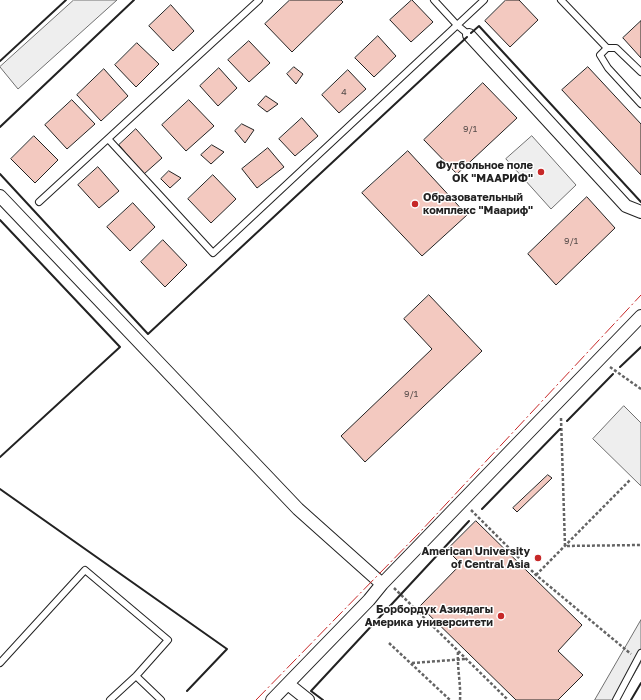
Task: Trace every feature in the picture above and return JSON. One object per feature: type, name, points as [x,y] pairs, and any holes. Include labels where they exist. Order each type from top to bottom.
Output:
[{"type":"street","points":[[468,35],[626,206],[641,212]]},
{"type":"street","points":[[0,196],[298,509],[382,584]]},
{"type":"street","points":[[272,700],[641,316]]},
{"type":"street","points":[[288,684],[308,700]]},
{"type":"lane","points":[[39,202],[109,140],[260,0]]},
{"type":"lane","points":[[434,0],[468,35]]},
{"type":"lane","points":[[109,140],[213,253],[484,0]]},
{"type":"lane","points":[[561,0],[607,48]]},
{"type":"lane","points":[[641,72],[616,48],[607,48],[600,55],[604,62],[641,104]]},
{"type":"lane","points":[[0,663],[85,570],[168,640],[136,676],[110,700]]},
{"type":"lane","points":[[616,700],[641,653]]},
{"type":"lane","points":[[136,676],[161,700]]},
{"type":"path","points":[[610,367],[641,389]]},
{"type":"path","points":[[561,418],[565,546]]},
{"type":"path","points":[[536,575],[630,480]]},
{"type":"path","points":[[471,510],[536,575],[637,659]]},
{"type":"path","points":[[565,546],[641,545]]},
{"type":"path","points":[[382,584],[395,588],[508,700]]},
{"type":"path","points":[[389,643],[450,700]]},
{"type":"path","points":[[458,651],[460,700]]},
{"type":"path","points":[[412,663],[458,660],[466,658]]},
{"type":"shaded area","points":[[74,0],[117,0],[18,89],[0,67]]},
{"type":"shaded area","name":"Футбольное поле ОК \"МААРИФ\"","points":[[532,136],[576,185],[551,209],[506,159]]},
{"type":"shaded area","points":[[624,406],[641,423],[641,486],[593,439]]},
{"type":"shaded area","points":[[641,620],[641,662],[619,700],[595,700]]},
{"type":"building","points":[[290,0],[341,0],[343,2],[292,52],[265,24]]},
{"type":"building","points":[[412,0],[433,22],[411,42],[390,20]]},
{"type":"building","points":[[506,0],[519,0],[538,20],[510,47],[485,21]]},
{"type":"building","points":[[171,5],[194,31],[173,51],[149,26]]},
{"type":"building","points":[[641,21],[641,58],[623,38]]},
{"type":"building","points":[[378,36],[396,56],[374,77],[355,58]]},
{"type":"building","points":[[249,41],[270,63],[249,82],[228,60]]},
{"type":"building","points":[[137,43],[159,64],[136,87],[115,65]]},
{"type":"building","points":[[294,67],[303,74],[296,84],[287,74]]},
{"type":"building","points":[[588,67],[641,124],[641,175],[562,90]]},
{"type":"building","points":[[219,68],[237,88],[218,106],[200,86]]},
{"type":"building","points":[[104,69],[128,96],[101,121],[77,95]]},
{"type":"building","points":[[348,70],[366,89],[339,113],[322,95]]},
{"type":"building","name":"Образовательный комплекс \"Маариф\"","points":[[483,83],[517,118],[457,174],[424,140]]},
{"type":"building","points":[[266,96],[278,104],[267,112],[258,105]]},
{"type":"building","points":[[72,100],[95,124],[67,149],[45,125]]},
{"type":"building","points":[[189,100],[214,126],[186,151],[162,125]]},
{"type":"building","points":[[302,118],[318,136],[295,156],[279,139]]},
{"type":"building","points":[[242,124],[254,130],[245,143],[235,131]]},
{"type":"building","points":[[136,129],[162,158],[144,174],[119,145]]},
{"type":"building","points":[[34,136],[58,160],[35,183],[11,159]]},
{"type":"building","points":[[212,145],[224,152],[211,164],[201,155]]},
{"type":"building","points":[[268,148],[284,167],[257,188],[242,169]]},
{"type":"building","name":"Образовательный комплекс \"Маариф\"","points":[[408,151],[467,215],[422,256],[362,193]]},
{"type":"building","points":[[98,167],[119,191],[99,208],[78,185]]},
{"type":"building","points":[[169,171],[181,178],[170,188],[161,179]]},
{"type":"building","points":[[213,175],[236,199],[211,223],[188,199]]},
{"type":"building","name":"Образовательный комплекс \"Маариф\"","points":[[587,197],[615,228],[556,285],[528,254]]},
{"type":"building","points":[[133,203],[155,227],[130,251],[107,227]]},
{"type":"building","points":[[163,240],[187,265],[165,287],[141,262]]},
{"type":"building","points":[[429,295],[482,351],[365,462],[341,436],[432,349],[404,319]]},
{"type":"building","points":[[548,475],[552,478],[517,512],[513,508]]},
{"type":"building","name":"Борбордук Азиядагы Америка университети","points":[[476,521],[582,625],[558,651],[583,675],[558,700],[516,700],[420,606],[461,564],[447,550]]},
{"type":"wall","points":[[0,61],[66,0]]},
{"type":"wall","points":[[0,127],[134,0]]},
{"type":"wall","points":[[471,33],[479,26],[641,202]]},
{"type":"wall","points":[[0,174],[148,334],[467,37]]},
{"type":"wall","points":[[0,220],[120,347],[0,457]]},
{"type":"wall","points":[[620,367],[641,347]]},
{"type":"wall","points":[[567,421],[613,374]]},
{"type":"wall","points":[[482,509],[560,429]]},
{"type":"wall","points":[[0,489],[227,649],[187,691]]},
{"type":"wall","points":[[323,700],[311,691],[469,521]]},
{"type":"wall","points":[[631,700],[641,683]]},
{"type":"power","points":[[256,700],[420,532],[641,295]]},
{"type":"place","name":"Футбольное поле ОК \"МААРИФ\"","points":[[541,172]]},
{"type":"place","name":"Образовательный комплекс \"Маариф\"","points":[[415,204]]},
{"type":"place","name":"American University of Central Asia","points":[[538,558]]},
{"type":"place","name":"Борбордук Азиядагы Америка университети","points":[[501,616]]}]
